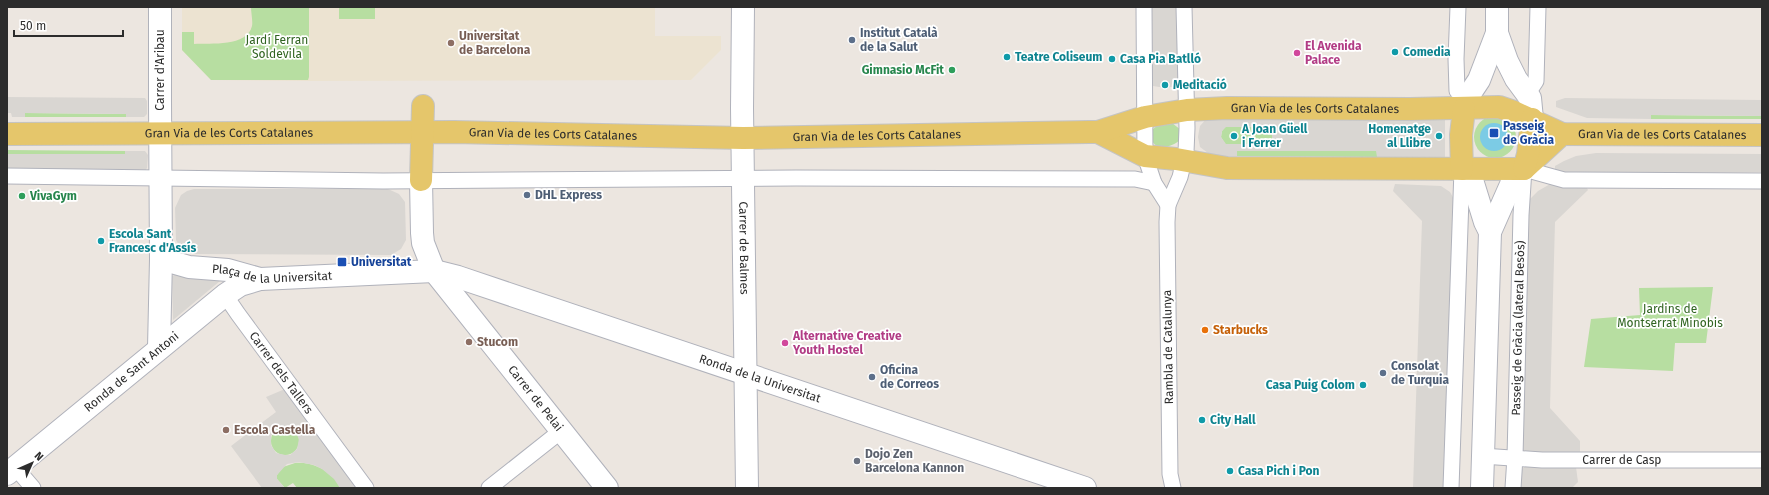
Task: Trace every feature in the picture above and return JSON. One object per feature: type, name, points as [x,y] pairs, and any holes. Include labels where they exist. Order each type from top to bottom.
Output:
[{"type":"main road","name":"Carrer d'Aribau","points":[[160,7],[160,134]]},
{"type":"main road","name":"Carrer de Balmes","points":[[743,7],[743,179],[747,488]]},
{"type":"main road","points":[[1490,232],[1485,222],[1472,180],[1462,169],[1461,100],[1469,95],[1479,80],[1496,33],[1497,7]]},
{"type":"main road","points":[[1482,488],[1490,232],[1513,180],[1524,169],[1528,154],[1532,119],[1530,98],[1528,93],[1513,73],[1496,33]]},
{"type":"main road","name":"Gran Via de les Corts Catalanes","points":[[7,134],[422,132],[743,138],[1098,132],[1145,117],[1186,110],[1461,100],[1499,107],[1514,112],[1562,134],[1762,136]]},
{"type":"main road","points":[[423,106],[422,233],[423,242],[434,271]]},
{"type":"main road","name":"Gran Via de les Corts Catalanes","points":[[1098,132],[1146,156],[1185,160],[1227,168],[1524,169],[1562,134]]},
{"type":"main road","points":[[159,348],[161,259],[160,134]]},
{"type":"main road","name":"Plaça de la Universitat","points":[[161,259],[189,267],[228,270],[260,279],[434,271]]},
{"type":"main road","name":"Ronda de la Universitat","points":[[434,271],[482,284],[745,375],[1085,488]]},
{"type":"main road","name":"Carrer de Pelai","points":[[434,271],[607,488]]},
{"type":"main road","name":"Ronda de Sant Antoni","points":[[10,467],[225,295],[240,285],[260,279]]},
{"type":"street","points":[[1144,7],[1146,156],[1154,183],[1168,205]]},
{"type":"street","name":"Rambla de Catalunya","points":[[1173,488],[1170,474],[1166,222],[1168,205],[1180,177],[1185,160],[1186,110],[1184,7]]},
{"type":"street","points":[[1458,7],[1456,60],[1461,100]]},
{"type":"street","points":[[1528,93],[1536,81],[1538,7]]},
{"type":"street","points":[[1451,488],[1462,169]]},
{"type":"street","points":[[1524,169],[1564,180],[1762,181]]},
{"type":"street","name":"Passeig de Gràcia (lateral Besòs)","points":[[1513,488],[1521,215],[1524,169]]},
{"type":"street","points":[[7,176],[422,180],[1135,179],[1154,183]]},
{"type":"street","name":"Carrer dels Tallers","points":[[225,295],[366,488]]},
{"type":"street","points":[[489,488],[561,431]]},
{"type":"street","name":"Carrer de Casp","points":[[1482,456],[1542,460],[1762,460]]},
{"type":"street","points":[[10,467],[32,488]]},
{"type":"shaded area","name":"Universitat de Barcelona","points":[[182,7],[655,7],[655,36],[721,36],[721,50],[691,80],[211,80],[182,50]]},
{"type":"shaded area","points":[[1147,7],[1181,7],[1180,84],[1176,87],[1159,87],[1153,86],[1150,83]]},
{"type":"shaded area","points":[[7,97],[145,98],[147,101],[147,114],[144,117],[126,117],[126,114],[25,113],[25,117],[12,117],[11,113],[7,113]]},
{"type":"shaded area","points":[[1565,98],[1762,100],[1762,116],[1651,115],[1651,119],[1587,118],[1556,107],[1556,101]]},
{"type":"shaded area","points":[[1237,115],[1237,120],[1376,120],[1376,115],[1445,115],[1445,157],[1377,157],[1376,151],[1237,151],[1237,156],[1214,156],[1200,147],[1198,137],[1200,126],[1207,118]],"holes":[[[1226,127],[1270,127],[1270,130],[1272,130],[1272,141],[1269,142],[1269,144],[1226,144],[1221,137],[1222,131]]]},
{"type":"shaded area","points":[[125,151],[145,151],[148,155],[147,168],[145,171],[7,170],[7,154],[125,154]]},
{"type":"shaded area","points":[[1596,153],[1762,154],[1762,172],[1558,173],[1555,169],[1555,166],[1576,156]]},
{"type":"shaded area","points":[[1552,183],[1584,183],[1588,190],[1555,222],[1550,408],[1580,441],[1580,454],[1542,454],[1522,452],[1518,442],[1529,200],[1538,191]]},
{"type":"shaded area","points":[[1395,184],[1441,186],[1450,192],[1455,201],[1447,488],[1413,488],[1422,221],[1393,191]]},
{"type":"shaded area","points":[[194,189],[388,189],[399,194],[405,202],[406,240],[401,249],[391,255],[189,254],[181,249],[176,240],[175,208],[181,195]]},
{"type":"shaded area","points":[[177,274],[226,276],[173,320],[172,276]]},
{"type":"shaded area","points":[[285,389],[359,488],[340,488],[334,479],[322,469],[314,465],[299,462],[287,464],[277,475],[277,479],[285,488],[262,488],[231,446],[276,412],[266,397]],"holes":[[[282,427],[291,428],[295,431],[299,439],[297,449],[290,455],[276,453],[271,445],[271,436],[277,429]]]},
{"type":"shaded area","points":[[1526,466],[1576,467],[1578,482],[1572,488],[1516,488],[1519,471]]},
{"type":"green space","name":"Jardí Ferran Soldevila","points":[[251,7],[309,7],[308,80],[211,80],[182,50],[182,32],[194,32],[194,44],[228,42],[243,38],[249,33],[252,26]]},
{"type":"green space","points":[[339,7],[375,7],[375,19],[339,19]]},
{"type":"green space","points":[[25,113],[126,114],[126,117],[25,117]]},
{"type":"green space","points":[[1651,115],[1762,116],[1762,119],[1651,119]]},
{"type":"green space","points":[[1491,116],[1499,116],[1507,119],[1513,125],[1516,137],[1513,149],[1507,155],[1499,158],[1491,158],[1483,155],[1477,149],[1474,141],[1474,133],[1477,125],[1483,119]]},
{"type":"green space","points":[[1172,123],[1181,130],[1180,140],[1170,146],[1165,147],[1154,144],[1151,131],[1163,124]]},
{"type":"green space","points":[[1225,127],[1270,127],[1272,130],[1272,142],[1269,144],[1225,144],[1221,137],[1222,131]]},
{"type":"green space","points":[[7,150],[125,151],[125,154],[7,154]]},
{"type":"green space","points":[[1237,151],[1377,151],[1377,157],[1237,156]]},
{"type":"green space","name":"Jardins de Montserrat Minobis","points":[[1713,287],[1706,343],[1675,343],[1673,371],[1584,367],[1591,319],[1640,315],[1639,288]]},
{"type":"green space","points":[[285,427],[295,431],[299,441],[295,451],[285,455],[275,451],[271,441],[275,431]]},
{"type":"green space","points":[[295,463],[308,464],[321,468],[333,477],[340,488],[297,488],[293,483],[285,488],[277,479],[277,475],[283,467]]},
{"type":"water","points":[[1494,123],[1500,124],[1504,127],[1507,131],[1507,143],[1504,147],[1500,150],[1494,151],[1488,150],[1484,147],[1481,143],[1480,137],[1481,131],[1484,127],[1488,124]]},
{"type":"place","name":"Institut Català de la Salut","points":[[852,40]]},
{"type":"place","name":"Universitat de Barcelona","points":[[451,43]]},
{"type":"place","name":"Comedia","points":[[1395,52]]},
{"type":"place","name":"El Avenida Palace","points":[[1297,53]]},
{"type":"place","name":"Teatre Coliseum","points":[[1007,57]]},
{"type":"place","name":"Casa Pia Batlló","points":[[1112,59]]},
{"type":"place","name":"Gimnasio McFit","points":[[952,70]]},
{"type":"place","name":"Meditació","points":[[1165,85]]},
{"type":"place","name":"Passeig de Gràcia","points":[[1494,133]]},
{"type":"place","name":"A Joan Güell i Ferrer","points":[[1234,136]]},
{"type":"place","name":"Homenatge al Llibre","points":[[1439,136]]},
{"type":"place","name":"DHL Express","points":[[527,195]]},
{"type":"place","name":"VivaGym","points":[[22,196]]},
{"type":"place","name":"Escola Sant Francesc d'Assís","points":[[101,241]]},
{"type":"place","name":"Universitat","points":[[342,262]]},
{"type":"place","name":"Starbucks","points":[[1205,330]]},
{"type":"place","name":"Stucom","points":[[469,342]]},
{"type":"place","name":"Alternative Creative Youth Hostel","points":[[785,343]]},
{"type":"place","name":"Consolat de Turquia","points":[[1383,373]]},
{"type":"place","name":"Oficina de Correos","points":[[872,377]]},
{"type":"place","name":"Casa Puig Colom","points":[[1363,385]]},
{"type":"place","name":"City Hall","points":[[1202,420]]},
{"type":"place","name":"Escola Castella","points":[[226,430]]},
{"type":"place","name":"Dojo Zen Barcelona Kannon","points":[[857,461]]},
{"type":"place","name":"Casa Pich i Pon","points":[[1230,471]]}]
